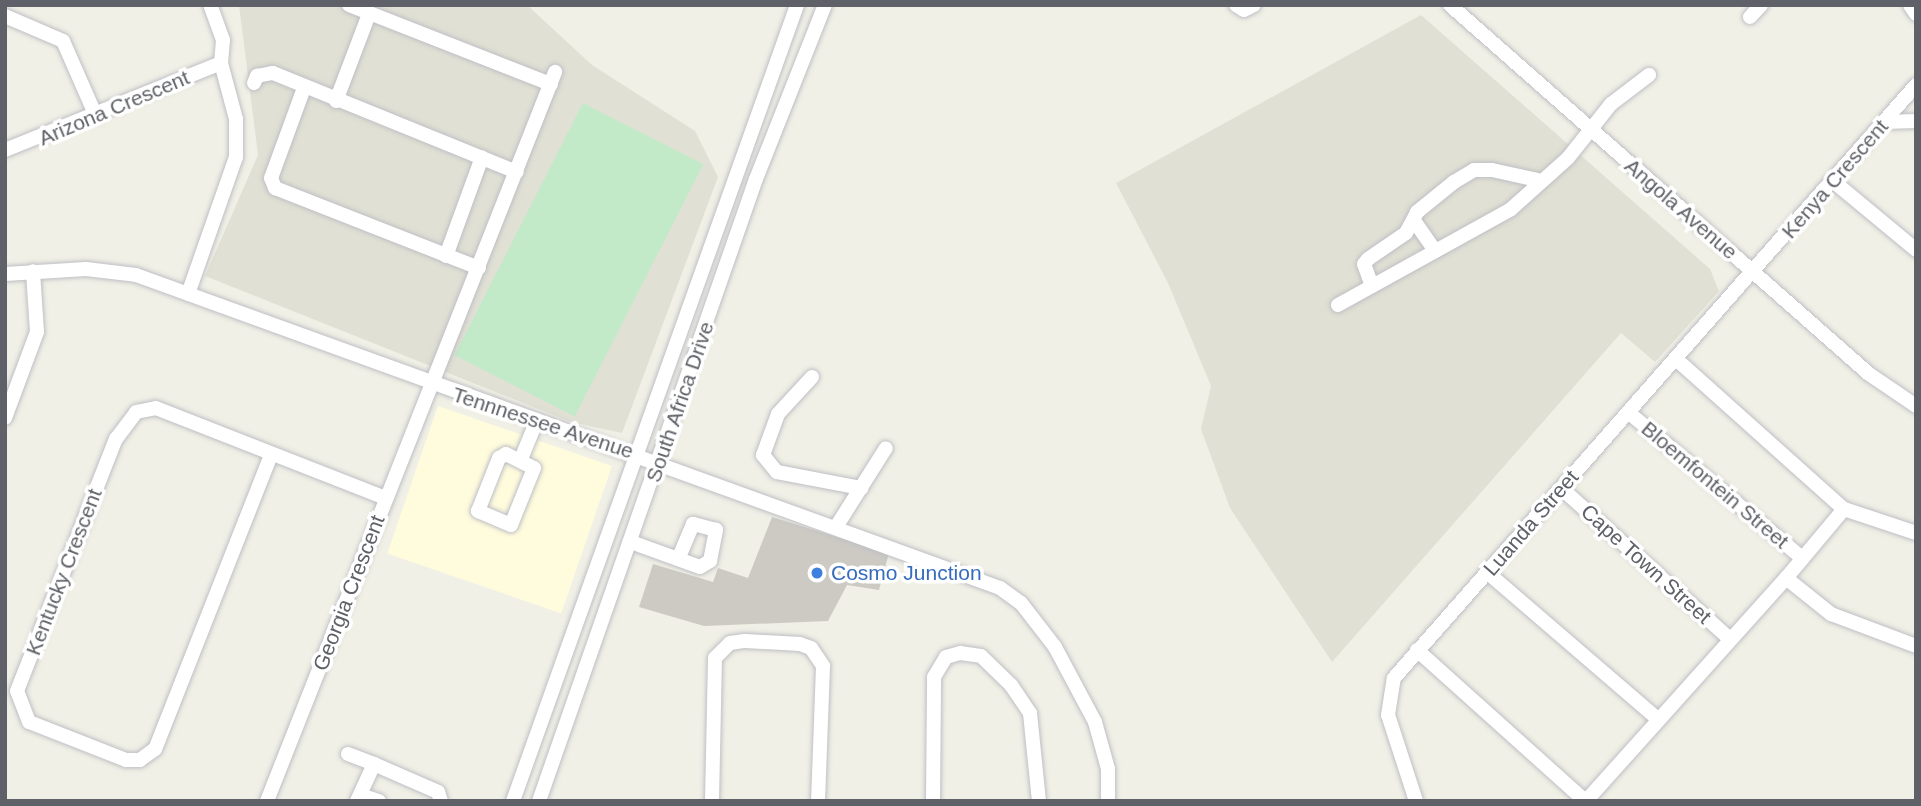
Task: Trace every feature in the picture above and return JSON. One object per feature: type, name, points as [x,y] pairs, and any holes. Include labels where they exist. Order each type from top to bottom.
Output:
[{"type":"street","points":[[188,294],[235,165],[236,118],[221,63],[223,40],[210,5]]},
{"type":"street","points":[[336,101],[369,14],[349,5]]},
{"type":"street","name":"South Africa Drive","points":[[513,801],[797,5]]},
{"type":"street","name":"South Africa Drive","points":[[539,801],[756,179],[825,5]]},
{"type":"street","points":[[1236,5],[1244,10],[1254,5]]},
{"type":"street","name":"Angola Avenue","points":[[1450,5],[1869,374],[1916,406]]},
{"type":"street","points":[[1751,17],[1761,5]]},
{"type":"street","points":[[1910,5],[1916,14]]},
{"type":"street","name":"Georgia Crescent","points":[[267,801],[553,78],[369,14]]},
{"type":"street","points":[[5,16],[64,41],[96,116]]},
{"type":"street","name":"Arizona Crescent","points":[[5,150],[96,116],[221,63]]},
{"type":"street","points":[[254,83],[257,76],[273,73],[336,101],[517,172]]},
{"type":"street","points":[[1338,305],[1511,209],[1537,180],[1568,158],[1590,130],[1649,75]]},
{"type":"street","name":"Kenya Crescent","points":[[1753,271],[1916,85]]},
{"type":"street","points":[[304,88],[271,178],[275,188],[479,268]]},
{"type":"street","points":[[1884,122],[1916,121]]},
{"type":"street","points":[[446,256],[482,157]]},
{"type":"street","points":[[1372,286],[1364,264],[1415,222],[1429,201],[1474,170],[1537,180]]},
{"type":"street","points":[[1833,181],[1916,250]]},
{"type":"street","points":[[1415,222],[1435,251]]},
{"type":"street","points":[[5,418],[11,387],[37,331],[33,271]]},
{"type":"street","name":"Tennnessee Avenue","points":[[5,274],[33,271],[113,271],[188,294],[432,386],[658,461],[1000,588],[1021,603],[1055,647],[1095,722],[1108,769],[1108,801]]},
{"type":"street","name":"Luanda Street","points":[[1416,801],[1386,703],[1394,678],[1753,271]]},
{"type":"street","points":[[1676,359],[1844,509],[1916,533]]},
{"type":"street","points":[[812,377],[778,414],[763,455],[777,472],[861,488]]},
{"type":"street","name":"Kentucky Crescent","points":[[271,456],[151,754],[126,760],[29,722],[18,706],[17,691],[116,439],[130,416],[156,408],[271,456],[386,498]]},
{"type":"street","name":"Bloemfontein Street","points":[[1629,412],[1802,558]]},
{"type":"street","points":[[521,459],[537,420]]},
{"type":"street","points":[[836,527],[886,448]]},
{"type":"street","points":[[500,456],[521,459],[534,471],[513,524],[481,514],[500,456]]},
{"type":"street","name":"Cape Town Street","points":[[1561,488],[1730,639]]},
{"type":"street","points":[[1417,650],[1586,801],[1786,578],[1844,509]]},
{"type":"street","points":[[631,542],[678,559]]},
{"type":"street","points":[[1488,573],[1659,720]]},
{"type":"street","points":[[1786,578],[1831,614],[1916,646]]},
{"type":"street","points":[[712,801],[715,658],[730,643],[745,641],[800,644],[811,648],[823,666],[818,801]]},
{"type":"street","points":[[933,801],[934,677],[946,657],[960,653],[981,656],[1012,685],[1030,713],[1039,801]]},
{"type":"street","points":[[348,754],[438,792],[441,801]]},
{"type":"street","points":[[374,764],[359,798],[379,801]]},
{"type":"shaded area","points":[[239,5],[527,5],[592,65],[695,131],[718,177],[622,433],[571,422],[205,276],[258,155]]},
{"type":"shaded area","points":[[1421,15],[1710,269],[1719,291],[1655,362],[1621,333],[1332,662],[1230,508],[1201,429],[1211,386],[1168,283],[1116,183]]},
{"type":"shaded area","points":[[438,406],[612,466],[561,613],[387,554]]},
{"type":"green space","points":[[583,103],[703,164],[575,416],[455,355]]},
{"type":"building","name":"Cosmo Junction","points":[[772,517],[889,553],[879,590],[847,585],[828,621],[704,626],[639,607],[653,564],[713,582],[718,568],[748,578]]},
{"type":"place","name":"Cosmo Junction","points":[[817,573]]}]
